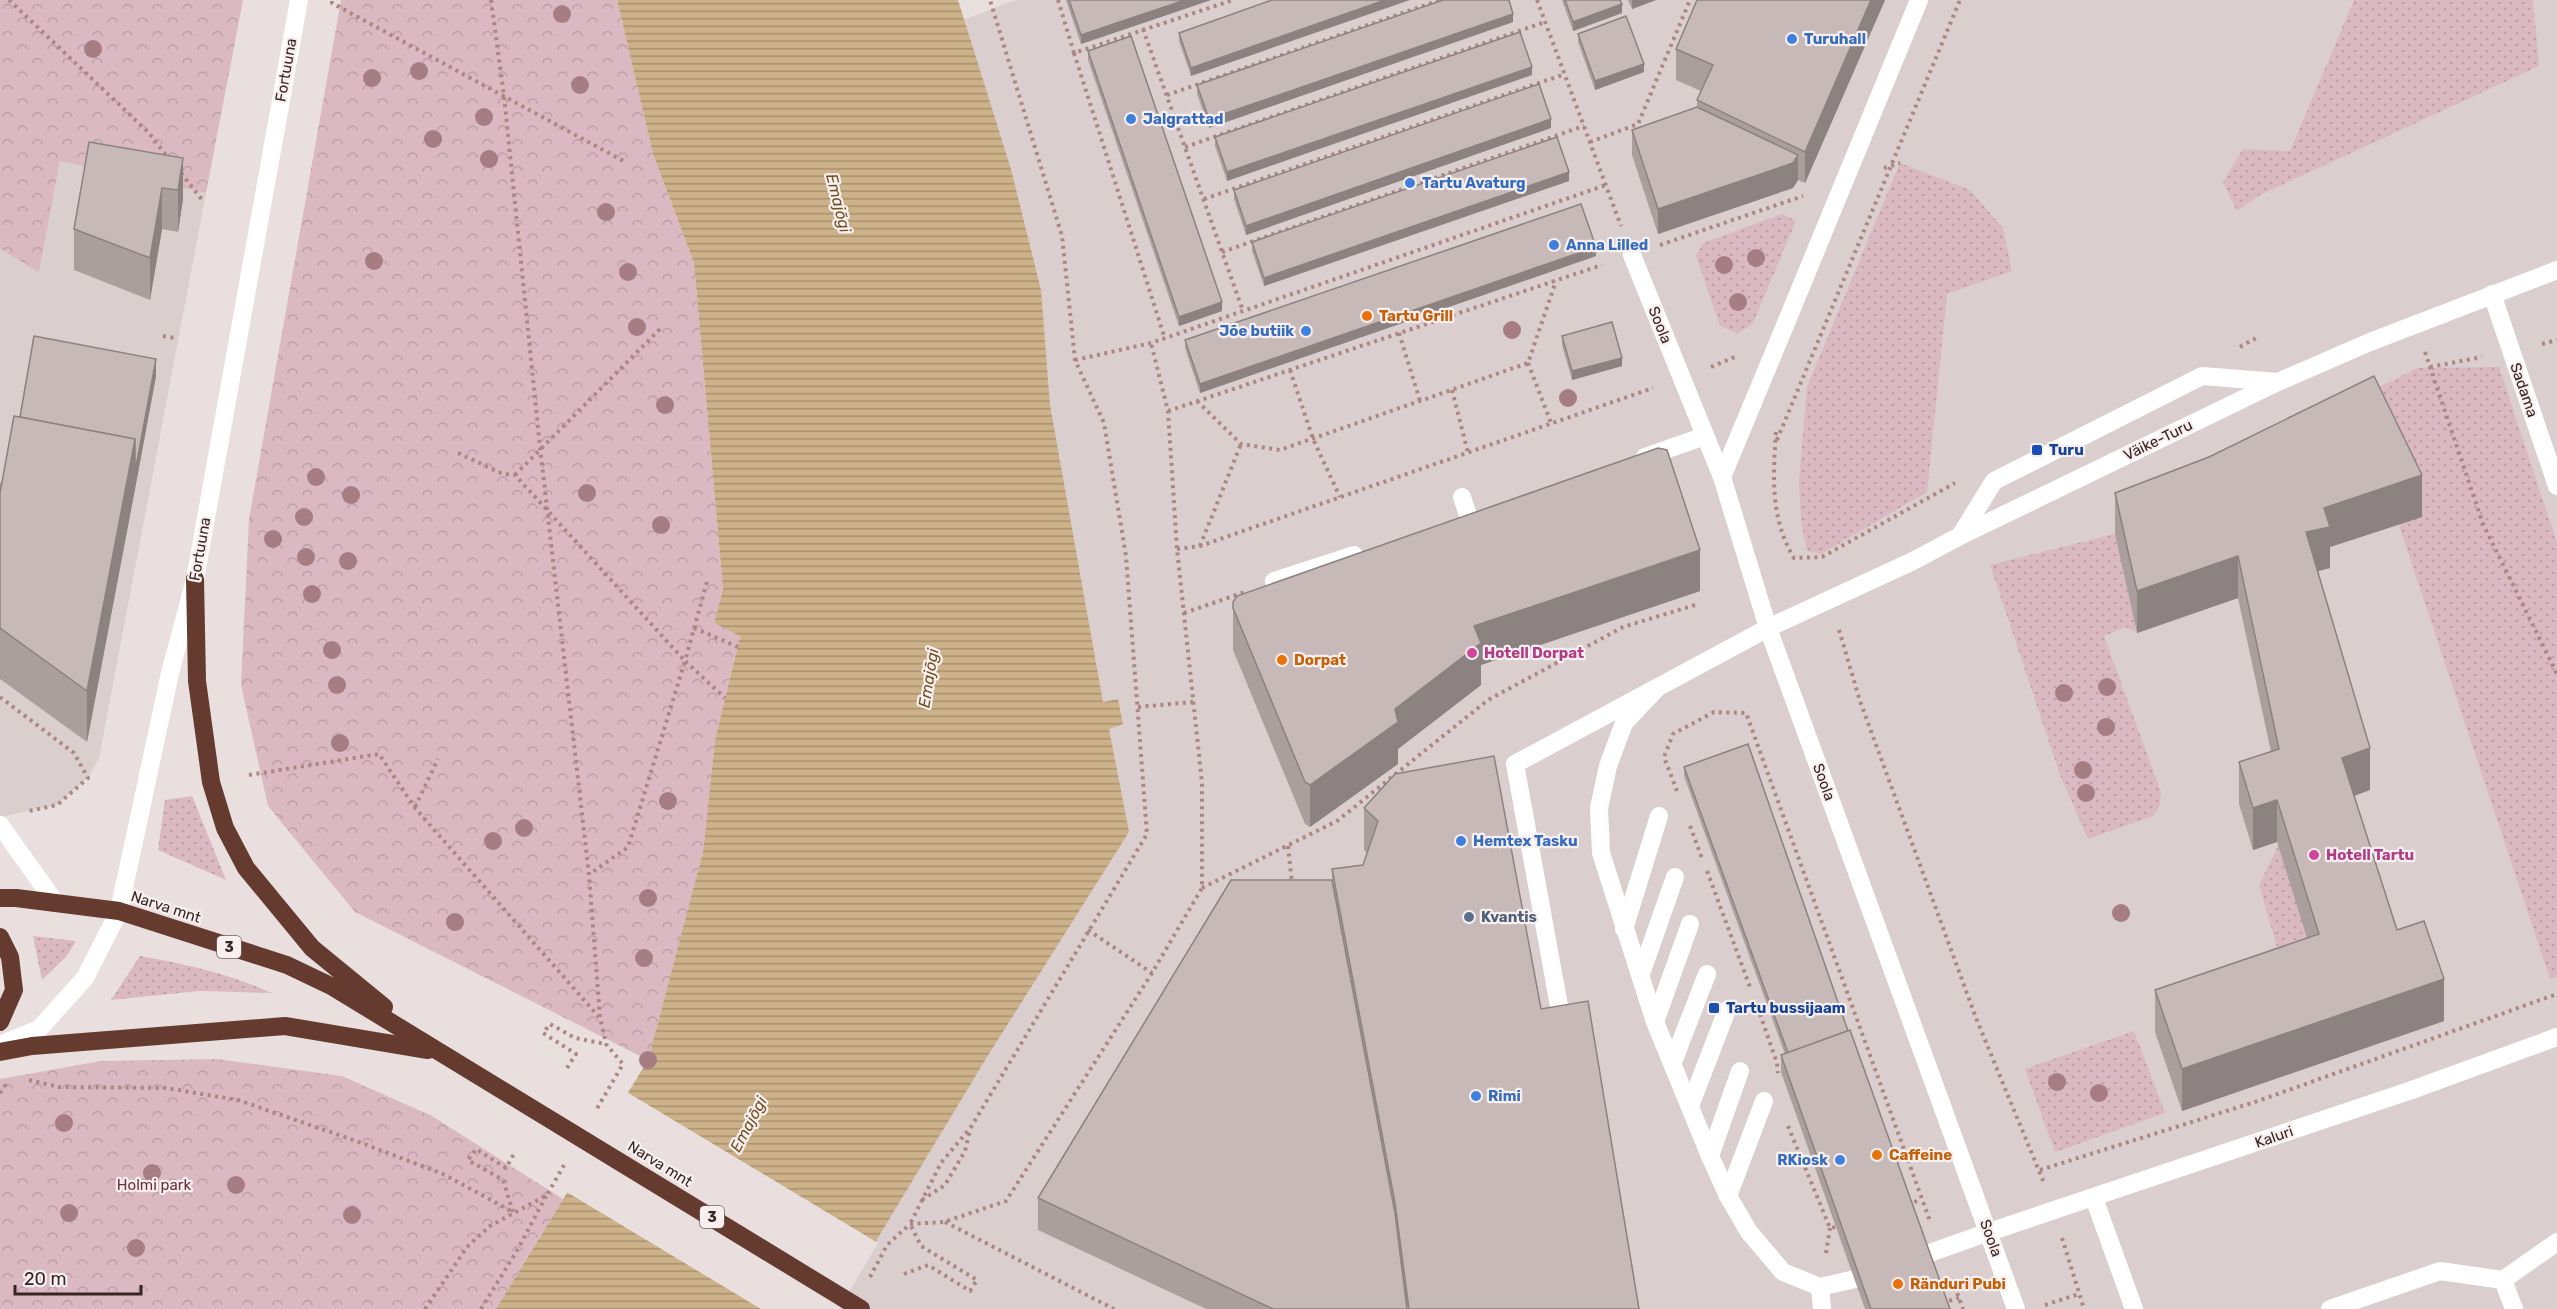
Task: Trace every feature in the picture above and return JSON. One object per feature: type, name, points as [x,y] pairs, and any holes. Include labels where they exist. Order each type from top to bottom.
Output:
[{"type":"highway","points":[[195,579],[197,681],[212,782],[225,828],[246,868],[312,948],[439,1051]]},
{"type":"highway","name":"Narva mnt","points":[[0,898],[119,911],[287,966],[333,987],[861,1309]]},
{"type":"highway","points":[[0,937],[10,957],[14,990],[0,1022]]},
{"type":"highway","name":"Narva mnt","points":[[0,1052],[32,1046],[285,1026],[439,1051]]},
{"type":"street","name":"Fortuuna","points":[[0,1045],[39,1029],[85,978],[119,911],[170,673],[195,579],[299,0]]},
{"type":"street","points":[[1722,477],[1919,0]]},
{"type":"street","name":"Soola","points":[[1632,255],[1722,477],[1768,628],[2016,1309]]},
{"type":"street","name":"Väike-Turu","points":[[1566,1046],[1515,764],[1768,628],[1913,561],[2278,382],[2492,294],[2557,270]]},
{"type":"street","name":"Sadama","points":[[2492,294],[2557,486]]},
{"type":"street","points":[[1960,536],[1994,481],[2202,376],[2278,382]]},
{"type":"street","points":[[1626,463],[1705,436]]},
{"type":"street","points":[[1447,525],[1475,516],[1462,497]]},
{"type":"street","points":[[1274,581],[1371,550]]},
{"type":"street","points":[[1656,689],[1624,723],[1608,766],[1599,808],[1601,853],[1624,929],[1656,1022],[1710,1156],[1728,1196],[1749,1232],[1783,1272],[1820,1287],[1855,1279]]},
{"type":"street","points":[[1624,929],[1659,816]]},
{"type":"street","points":[[0,825],[55,903]]},
{"type":"street","points":[[1641,974],[1675,877]]},
{"type":"street","points":[[1656,1022],[1690,924]]},
{"type":"street","points":[[1673,1062],[1707,974]]},
{"type":"street","points":[[1690,1106],[1727,1010]]},
{"type":"street","name":"Kaluri","points":[[1924,1255],[2409,1091],[2557,1037]]},
{"type":"street","points":[[1710,1156],[1740,1071]]},
{"type":"street","points":[[1728,1196],[1764,1101]]},
{"type":"street","points":[[2094,1198],[2134,1309]]},
{"type":"street","points":[[2330,1309],[2440,1271],[2503,1280],[2557,1242]]},
{"type":"street","points":[[2503,1280],[2514,1309]]},
{"type":"street","points":[[1820,1287],[1822,1309]]},
{"type":"path","points":[[9,0],[149,133],[174,164]]},
{"type":"path","points":[[332,0],[332,3],[627,163]]},
{"type":"path","points":[[491,0],[504,96],[540,447],[589,875],[600,1017],[606,1044],[623,1064],[594,1114]]},
{"type":"path","points":[[867,1282],[887,1245],[910,1224],[941,1163],[971,1127],[1147,834],[1126,556],[1104,423],[1075,360],[1062,236],[990,0]]},
{"type":"path","points":[[1058,0],[1165,339]]},
{"type":"path","points":[[1074,53],[1233,0]]},
{"type":"path","points":[[1167,95],[1440,0]]},
{"type":"path","points":[[1537,0],[1632,255]]},
{"type":"path","points":[[1590,142],[1638,124],[1690,0]]},
{"type":"path","points":[[1775,444],[1960,0]]},
{"type":"path","points":[[1185,147],[1545,22]]},
{"type":"path","points":[[1143,29],[1243,311]]},
{"type":"path","points":[[1204,199],[1565,74]]},
{"type":"path","points":[[1222,252],[1584,126]]},
{"type":"path","points":[[180,172],[202,201]]},
{"type":"path","points":[[1168,411],[1844,182]]},
{"type":"path","points":[[1075,360],[1150,344],[1606,185]]},
{"type":"path","points":[[1551,423],[1528,363],[1556,281]]},
{"type":"path","points":[[515,475],[540,447],[662,327]]},
{"type":"path","points":[[1399,333],[1420,401]]},
{"type":"path","points":[[163,336],[175,338]]},
{"type":"path","points":[[1177,549],[1200,546],[1468,453],[1682,378],[1779,340]]},
{"type":"path","points":[[910,1224],[944,1222],[1006,1201],[1152,973],[1202,888],[1202,783],[1177,549],[1168,411],[1150,344]]},
{"type":"path","points":[[2414,356],[2425,352],[2483,524],[2557,674]]},
{"type":"path","points":[[1197,401],[1241,444],[1280,450],[1528,363]]},
{"type":"path","points":[[1290,370],[1313,439],[1340,497]]},
{"type":"path","points":[[1452,390],[1468,453]]},
{"type":"path","points":[[1777,423],[1774,511],[1783,540],[1794,558],[1811,559]]},
{"type":"path","points":[[1200,546],[1241,444]]},
{"type":"path","points":[[458,453],[503,474],[515,475],[685,661],[725,698]]},
{"type":"path","points":[[1184,614],[1274,581]]},
{"type":"path","points":[[589,875],[628,847],[685,661],[706,582]]},
{"type":"path","points":[[1202,888],[1337,821],[1488,700],[1623,627],[1695,605]]},
{"type":"path","points":[[1850,625],[1839,630],[1860,701],[1976,1018],[2040,1170],[2084,1309]]},
{"type":"path","points":[[694,628],[738,647]]},
{"type":"path","points":[[0,697],[74,753],[88,778],[57,805],[23,812]]},
{"type":"path","points":[[1138,707],[1193,702]]},
{"type":"path","points":[[1681,801],[1664,757],[1673,734],[1714,712],[1746,713],[1921,1200],[1963,1309]]},
{"type":"path","points":[[249,775],[379,754],[415,808],[600,1017]]},
{"type":"path","points":[[415,808],[438,759]]},
{"type":"path","points":[[1376,779],[1381,788]]},
{"type":"path","points":[[1689,823],[1750,988]]},
{"type":"path","points":[[1288,846],[1293,889]]},
{"type":"path","points":[[1088,930],[1152,973]]},
{"type":"path","points":[[2040,1170],[2258,1101],[2557,994]]},
{"type":"path","points":[[1758,1009],[1777,1063],[1778,1084]]},
{"type":"path","points":[[567,1068],[576,1054],[543,1034],[550,1024],[575,1038],[606,1044]]},
{"type":"path","points":[[0,1093],[12,1076]]},
{"type":"path","points":[[24,1079],[59,1087],[166,1088],[238,1100],[443,1174],[514,1213]]},
{"type":"path","points":[[1787,1125],[1830,1228],[1836,1227]]},
{"type":"path","points":[[921,1201],[945,1185],[965,1150],[971,1127]]},
{"type":"path","points":[[514,1213],[503,1180],[468,1160],[476,1149],[506,1168],[515,1152]]},
{"type":"path","points":[[482,1309],[570,1155]]},
{"type":"path","points":[[425,1309],[467,1247],[490,1226],[547,1195]]},
{"type":"path","points":[[1906,1204],[1921,1200]]},
{"type":"path","points":[[944,1222],[1114,1309]]},
{"type":"path","points":[[904,1274],[928,1265],[970,1291],[976,1280],[921,1245],[910,1224]]},
{"type":"path","points":[[2035,1309],[2079,1294]]},
{"type":"path","points":[[1941,1304],[1959,1298]]},
{"type":"shaded area","points":[[1016,0],[2557,0],[2557,1309],[825,1309],[957,22]]},
{"type":"shaded area","points":[[60,161],[206,193],[99,758],[88,778],[57,805],[0,817],[0,249],[39,272]]},
{"type":"green space","points":[[0,0],[243,0],[206,193],[60,161],[39,272],[0,249]]},
{"type":"green space","points":[[341,0],[617,0],[653,154],[694,263],[723,589],[714,623],[740,635],[715,740],[703,852],[648,1060],[355,912],[268,806],[241,685],[249,519]]},
{"type":"green space","points":[[2354,0],[2533,0],[2539,66],[2260,195],[2237,211],[2223,182],[2243,149],[2290,151]]},
{"type":"green space","points":[[1900,163],[1970,190],[2003,228],[2012,271],[1947,294],[1927,492],[1821,554],[1807,551],[1801,522],[1799,481],[1807,387]]},
{"type":"green space","points":[[1782,214],[1796,221],[1752,325],[1737,333],[1720,326],[1696,256],[1703,243]]},
{"type":"green space","points":[[2499,367],[2557,543],[2557,977],[2550,979],[2399,525],[2365,394],[2418,368]]},
{"type":"green space","points":[[2115,534],[2137,633],[2126,627],[2104,636],[2161,792],[2160,805],[2153,816],[2088,839],[2060,775],[1990,565]]},
{"type":"green space","points":[[192,796],[226,880],[158,850],[165,800]]},
{"type":"green space","points":[[2279,844],[2326,996],[2290,992],[2259,885]]},
{"type":"green space","points":[[33,936],[76,941],[66,957],[42,980]]},
{"type":"green space","points":[[140,956],[207,970],[272,993],[199,991],[111,1000]]},
{"type":"green space","points":[[2134,1031],[2165,1113],[2055,1152],[2025,1069]]},
{"type":"green space","name":"Holmi park","points":[[217,1059],[342,1076],[432,1116],[563,1199],[496,1309],[0,1309],[0,1079],[101,1061]]},
{"type":"water","name":"Emajõgi","points":[[617,0],[958,0],[1011,169],[1041,290],[1050,405],[1103,702],[1118,699],[1123,724],[1109,729],[1129,832],[987,1057],[835,1309],[496,1309],[648,1060],[703,852],[715,740],[740,636],[714,623],[723,589],[694,263],[653,154]]},
{"type":"pier","points":[[625,1091],[878,1243],[839,1309],[761,1309],[565,1191]]},
{"type":"building","points":[[1069,0],[1185,0],[1081,35]]},
{"type":"building","points":[[1272,0],[1385,0],[1191,68],[1179,33]]},
{"type":"building","points":[[1443,0],[1509,0],[1513,14],[1209,119],[1197,85]]},
{"type":"building","points":[[1565,0],[1620,0],[1622,4],[1573,22]]},
{"type":"building","points":[[1697,0],[1871,0],[1805,152],[1697,100],[1713,65],[1676,49]]},
{"type":"building","points":[[1626,16],[1644,64],[1595,81],[1578,34]]},
{"type":"building","points":[[1520,32],[1532,67],[1227,172],[1215,137]]},
{"type":"building","points":[[1131,36],[1222,302],[1179,317],[1088,51]]},
{"type":"building","points":[[1539,84],[1551,119],[1246,226],[1234,190]]},
{"type":"building","points":[[1697,107],[1798,155],[1793,163],[1658,209],[1632,130]]},
{"type":"building","points":[[1557,137],[1569,172],[1264,278],[1252,242]]},
{"type":"building","points":[[89,142],[183,158],[178,190],[162,188],[150,258],[74,229]]},
{"type":"building","points":[[1581,204],[1596,247],[1200,384],[1185,340]]},
{"type":"building","points":[[1612,322],[1622,358],[1572,371],[1562,336]]},
{"type":"building","points":[[34,336],[156,359],[135,472],[135,439],[20,417]]},
{"type":"building","points":[[2374,376],[2422,475],[2324,508],[2330,527],[2306,532],[2370,748],[2342,758],[2397,930],[2424,921],[2444,979],[2182,1069],[2155,990],[2319,934],[2277,800],[2253,808],[2239,762],[2279,749],[2238,556],[2137,591],[2115,493],[2209,457]]},
{"type":"building","points":[[14,416],[135,439],[87,691],[0,628],[0,493]]},
{"type":"building","points":[[1658,448],[1667,450],[1700,550],[1474,626],[1481,643],[1395,709],[1398,722],[1310,785],[1305,782],[1233,608],[1233,602],[1237,596]]},
{"type":"building","points":[[1748,744],[1848,1031],[1788,1053],[1684,767]]},
{"type":"building","points":[[1494,756],[1541,1009],[1588,1001],[1639,1309],[1409,1309],[1395,1203],[1332,869],[1363,865],[1378,821],[1364,808],[1395,774]]},
{"type":"building","points":[[1231,880],[1332,880],[1395,1213],[1407,1309],[1273,1309],[1038,1198]]},
{"type":"building","points":[[1850,1030],[1950,1309],[1871,1309],[1781,1055]]},
{"type":"place","name":"Turuhall","points":[[1792,39]]},
{"type":"place","name":"Jalgrattad","points":[[1131,119]]},
{"type":"place","name":"Tartu Avaturg","points":[[1410,183]]},
{"type":"place","name":"Anna Lilled","points":[[1554,245]]},
{"type":"place","name":"Tartu Grill","points":[[1367,316]]},
{"type":"place","name":"Jõe butiik","points":[[1306,331]]},
{"type":"place","name":"Turu","points":[[2037,450]]},
{"type":"place","name":"Hotell Dorpat","points":[[1472,653]]},
{"type":"place","name":"Dorpat","points":[[1282,660]]},
{"type":"place","name":"Hemtex Tasku","points":[[1461,841]]},
{"type":"place","name":"Hotell Tartu","points":[[2314,855]]},
{"type":"place","name":"Kvantis","points":[[1469,917]]},
{"type":"place","name":"Tartu bussijaam","points":[[1714,1008]]},
{"type":"place","name":"Rimi","points":[[1476,1096]]},
{"type":"place","name":"Caffeine","points":[[1877,1155]]},
{"type":"place","name":"RKiosk","points":[[1840,1160]]},
{"type":"place","name":"Ränduri Pubi","points":[[1898,1284]]}]
